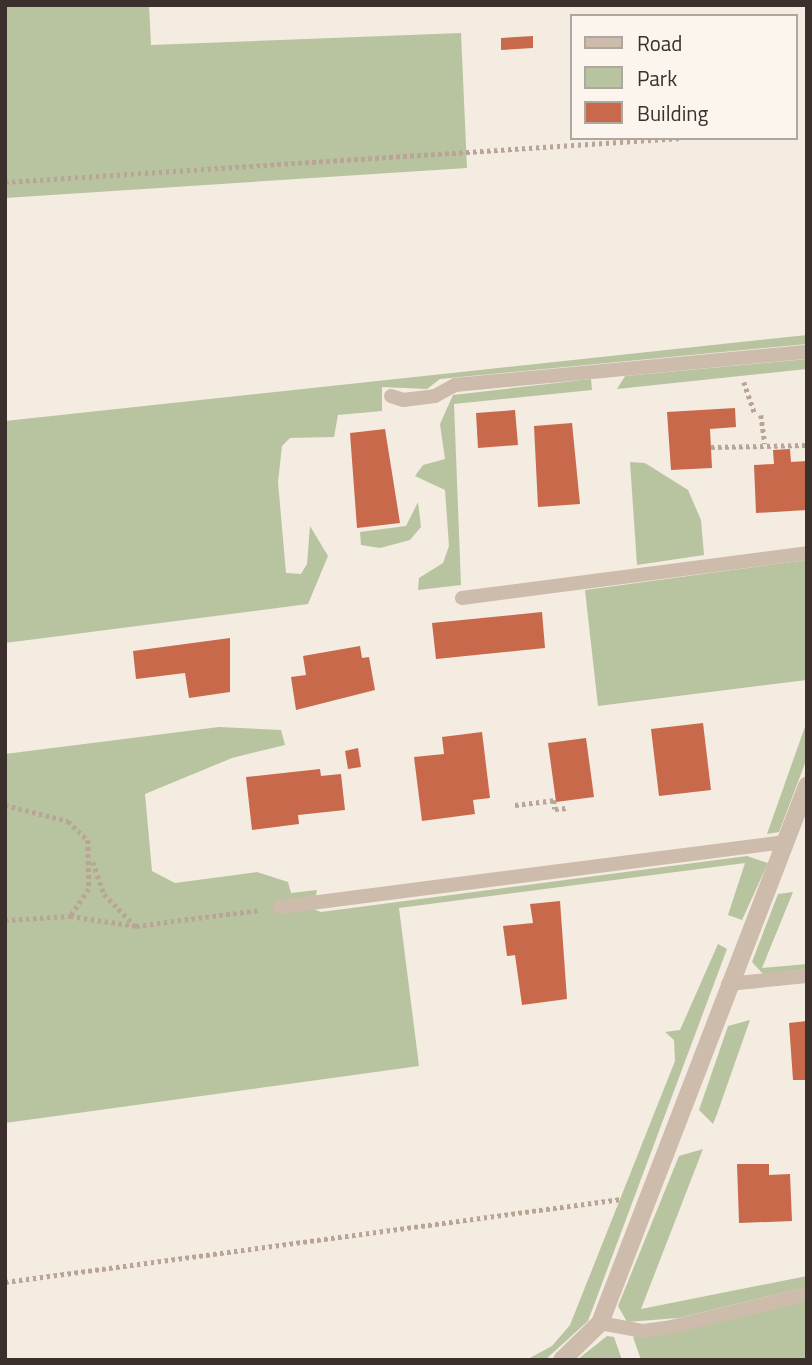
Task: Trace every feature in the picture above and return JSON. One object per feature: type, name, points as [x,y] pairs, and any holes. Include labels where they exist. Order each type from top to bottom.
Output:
[{"type":"street","points":[[562,1360],[600,1323],[728,984],[807,786]]},
{"type":"lane","points":[[391,396],[807,352]]},
{"type":"lane","points":[[462,598],[807,552]]},
{"type":"lane","points":[[281,907],[785,842]]},
{"type":"lane","points":[[728,984],[807,976]]},
{"type":"lane","points":[[600,1323],[642,1331],[807,1294]]},
{"type":"path","points":[[5,182],[651,140]]},
{"type":"path","points":[[739,376],[758,414],[765,444]]},
{"type":"path","points":[[711,447],[807,445]]},
{"type":"path","points":[[515,805],[554,800],[555,809],[567,808]]},
{"type":"path","points":[[5,805],[68,821],[88,840],[92,861],[104,894],[136,926]]},
{"type":"path","points":[[70,916],[89,889],[92,861]]},
{"type":"path","points":[[5,920],[70,916],[136,926],[281,907]]},
{"type":"path","points":[[5,1282],[597,1198],[619,1198],[643,1211]]},
{"type":"green space","points":[[5,5],[149,5],[151,45],[461,33],[467,168],[5,198]]},
{"type":"green space","points":[[807,335],[807,344],[440,379],[427,389],[382,387],[382,411],[338,415],[334,437],[290,438],[282,446],[278,482],[286,573],[301,574],[307,564],[310,526],[328,556],[308,604],[5,643],[5,421]]},
{"type":"green space","points":[[807,359],[807,369],[617,389],[625,376]]},
{"type":"green space","points":[[591,379],[592,390],[454,404],[461,585],[418,590],[419,578],[443,563],[449,546],[445,490],[415,476],[423,465],[445,459],[440,424],[453,395]]},
{"type":"green space","points":[[630,462],[645,463],[688,490],[701,520],[704,555],[637,565]]},
{"type":"green space","points":[[418,502],[421,527],[410,540],[380,548],[361,545],[360,532],[406,526]]},
{"type":"green space","points":[[807,560],[807,680],[598,706],[585,590]]},
{"type":"green space","points":[[807,721],[807,758],[779,832],[767,834]]},
{"type":"green space","points":[[219,727],[281,730],[285,745],[232,758],[145,794],[152,871],[175,883],[257,872],[288,882],[291,893],[317,890],[313,909],[321,912],[747,856],[768,863],[742,920],[728,915],[745,863],[399,908],[419,1066],[5,1123],[5,754]]},
{"type":"green space","points":[[793,892],[762,968],[807,964],[807,969],[763,974],[752,962],[778,894]]},
{"type":"green space","points":[[718,944],[727,949],[588,1321],[545,1360],[526,1360],[552,1346],[570,1325],[675,1061],[674,1040],[665,1032],[680,1030]]},
{"type":"green space","points":[[750,1020],[713,1124],[699,1110],[728,1026]]},
{"type":"green space","points":[[703,1149],[641,1309],[807,1276],[807,1287],[678,1318],[627,1322],[618,1306],[679,1156]]},
{"type":"green space","points":[[807,1299],[807,1360],[641,1360],[633,1337]]},
{"type":"green space","points":[[607,1336],[614,1337],[622,1360],[577,1360]]},
{"type":"building","points":[[533,36],[533,48],[501,50],[501,38]]},
{"type":"building","points":[[735,408],[736,427],[710,429],[712,468],[671,470],[667,412]]},
{"type":"building","points":[[515,410],[518,445],[478,448],[476,413]]},
{"type":"building","points":[[572,423],[580,504],[538,507],[534,426]]},
{"type":"building","points":[[385,429],[400,523],[357,528],[350,433]]},
{"type":"building","points":[[790,449],[791,462],[807,461],[807,510],[756,513],[754,465],[774,464],[773,450]]},
{"type":"building","points":[[542,612],[545,648],[436,659],[432,623]]},
{"type":"building","points":[[230,638],[230,692],[189,698],[185,673],[136,679],[133,651]]},
{"type":"building","points":[[360,646],[362,658],[369,657],[375,690],[296,710],[291,677],[306,675],[303,656]]},
{"type":"building","points":[[703,723],[711,790],[659,796],[651,729]]},
{"type":"building","points":[[482,732],[490,798],[473,800],[475,814],[422,821],[414,757],[444,754],[442,737]]},
{"type":"building","points":[[586,738],[594,797],[556,802],[548,743]]},
{"type":"building","points":[[358,748],[361,767],[348,769],[345,751]]},
{"type":"building","points":[[320,769],[321,776],[341,774],[345,810],[298,815],[299,824],[252,830],[246,777]]},
{"type":"building","points":[[560,901],[567,999],[522,1005],[515,955],[507,956],[503,926],[533,923],[530,904]]},
{"type":"building","points":[[807,1021],[807,1080],[793,1080],[789,1023]]},
{"type":"building","points":[[737,1164],[769,1164],[769,1175],[790,1174],[792,1221],[739,1223]]}]
